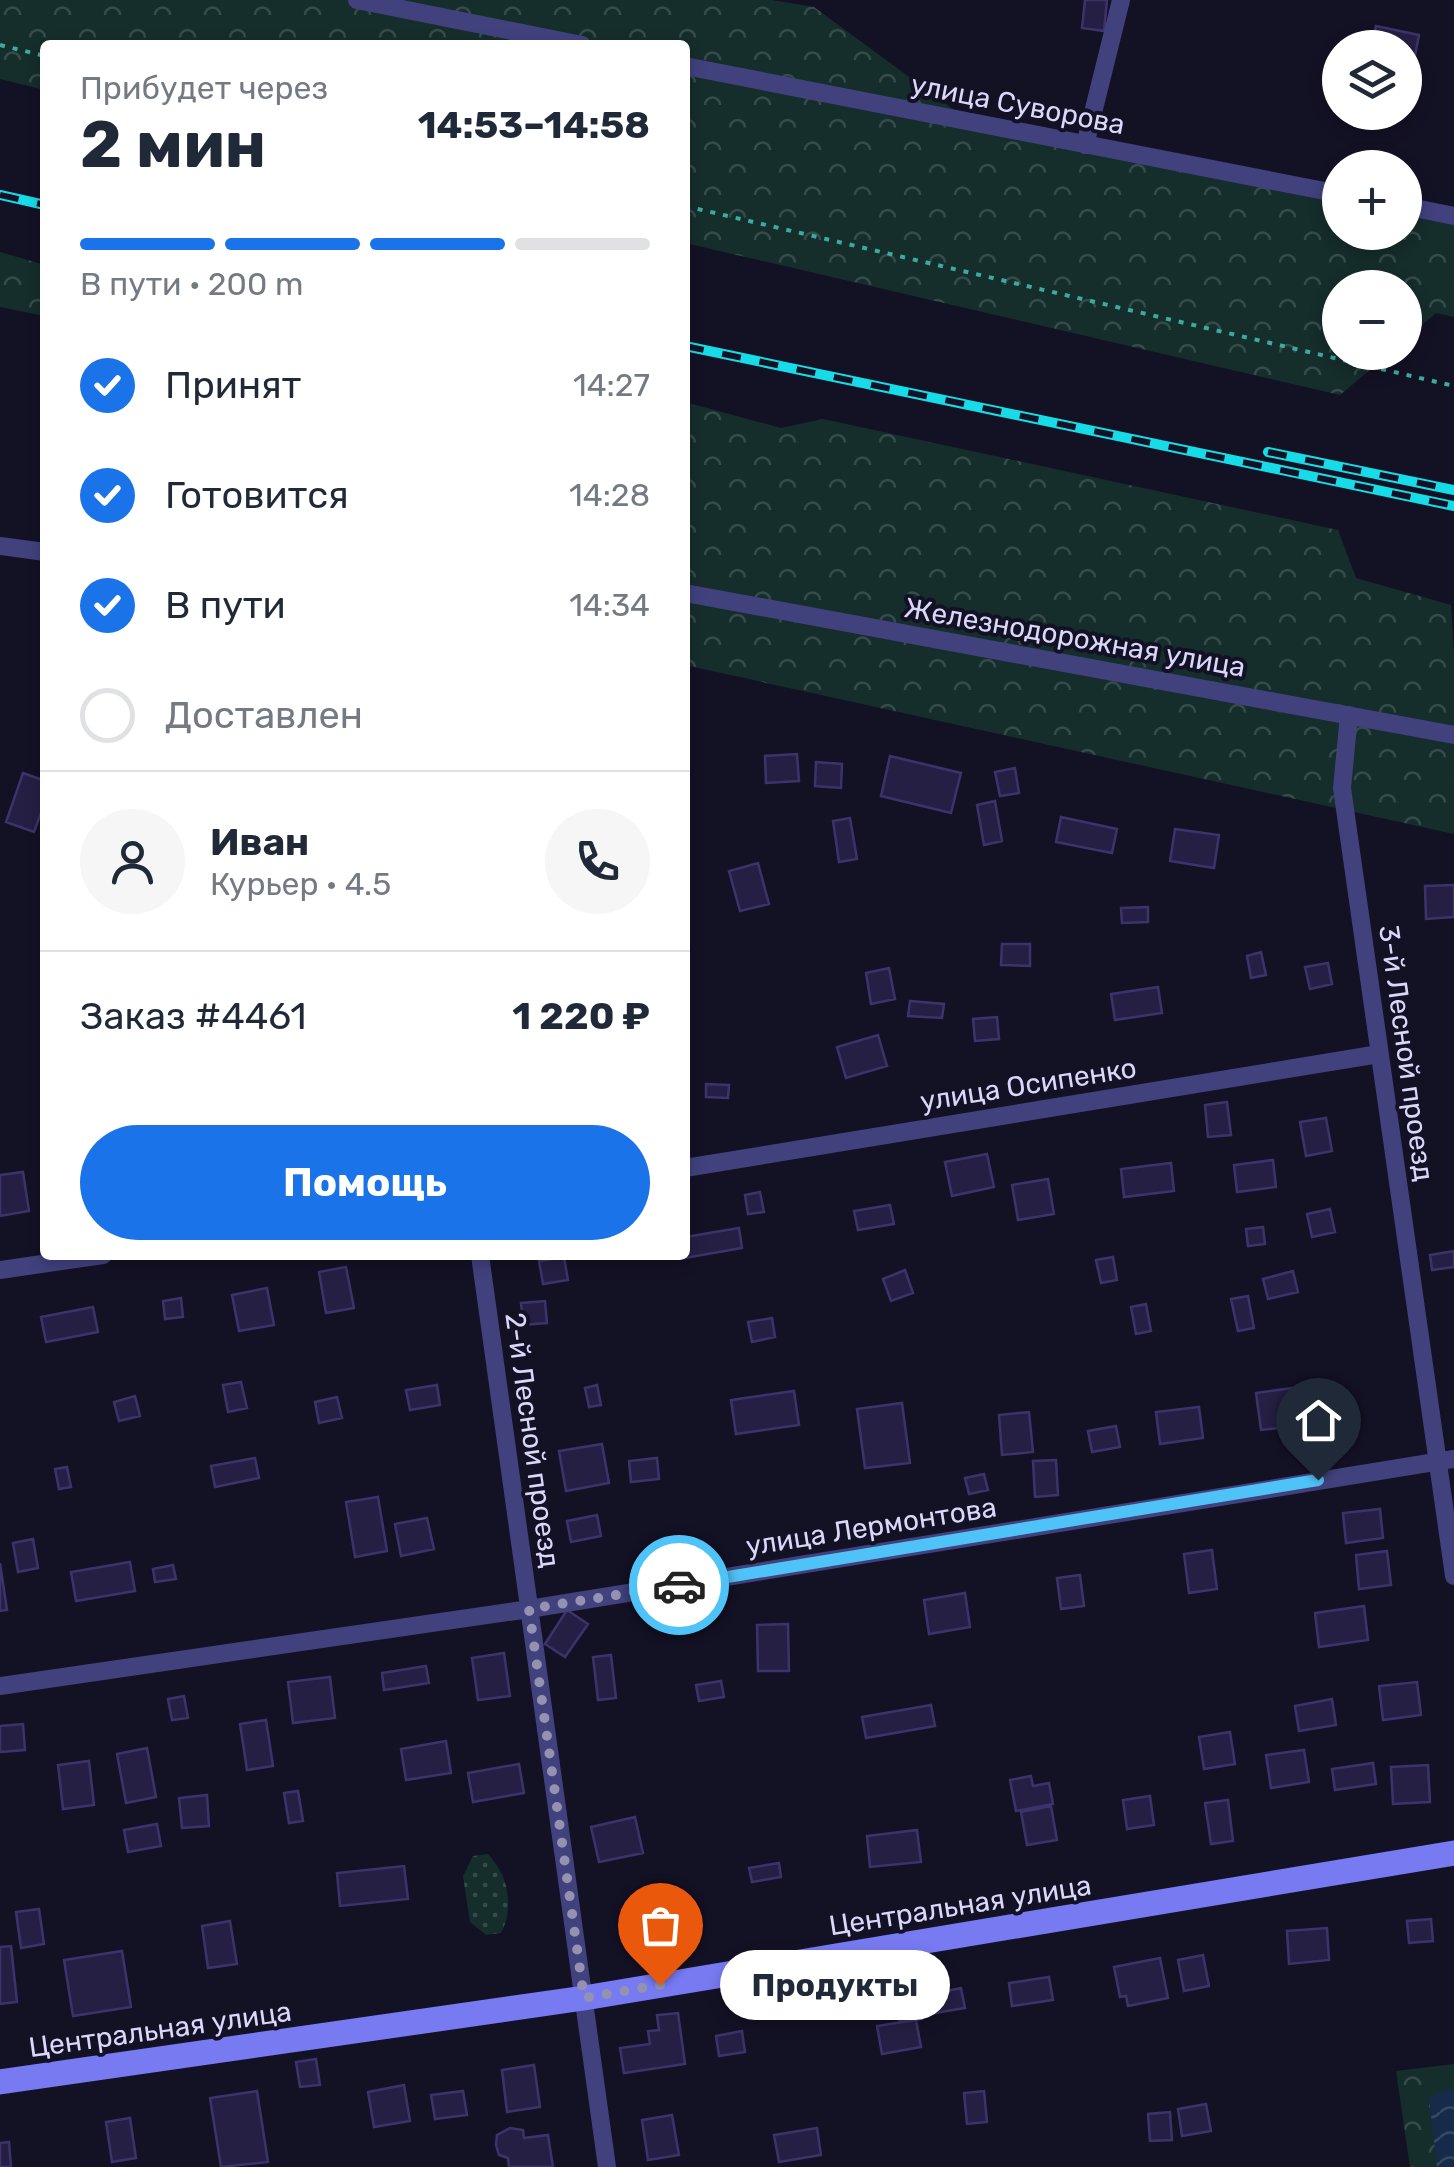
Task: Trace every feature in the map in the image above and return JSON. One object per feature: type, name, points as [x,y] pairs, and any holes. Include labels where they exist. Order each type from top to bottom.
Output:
[{"type":"street","points":[[356,0],[557,40]]},
{"type":"street","points":[[1085,146],[1121,0]]},
{"type":"street","name":"улица Суворова","points":[[690,67],[1322,191]]},
{"type":"street","points":[[1422,209],[1454,216]]},
{"type":"street","points":[[0,546],[40,551]]},
{"type":"street","name":"Железнодорожная улица","points":[[690,593],[1454,735]]},
{"type":"street","name":"3-й Лесной проезд","points":[[1349,715],[1342,788],[1445,1460],[1454,1576]]},
{"type":"street","name":"улица Осипенко","points":[[690,1167],[1380,1054]]},
{"type":"street","points":[[0,1270],[69,1260]]},
{"type":"street","name":"2-й Лесной проезд","points":[[481,1260],[607,2167]]},
{"type":"street","name":"улица Лермонтова","points":[[0,1686],[529,1609],[1445,1460]]},
{"type":"street","name":"Центральная улица","points":[[0,2082],[584,1998],[1454,1854]]},
{"type":"path","points":[[0,45],[40,55]]},
{"type":"path","points":[[690,207],[1454,386]]},
{"type":"green space","points":[[0,0],[772,0],[814,7],[961,115],[1322,194],[1322,250],[1422,250],[1422,216],[1454,223],[1454,317],[1436,313],[1422,325],[1422,270],[1322,270],[1322,370],[1370,370],[1340,395],[690,244],[690,40],[40,40],[40,89],[0,79]]},
{"type":"green space","points":[[0,252],[40,264],[40,315],[0,307]]},
{"type":"green space","points":[[690,403],[781,428],[823,419],[1338,530],[1356,578],[1451,605],[1454,834],[690,666]]},
{"type":"green space","points":[[488,1854],[505,1881],[508,1913],[501,1933],[486,1935],[470,1922],[463,1876],[473,1856]]},
{"type":"green space","points":[[1454,2064],[1454,2167],[1410,2167],[1396,2071]]},
{"type":"water","points":[[1454,2090],[1454,2167],[1437,2167],[1429,2098]]},
{"type":"building","points":[[1085,0],[1107,0],[1104,31],[1082,28]]},
{"type":"building","points":[[797,754],[799,781],[766,783],[765,756]]},
{"type":"building","points":[[890,756],[961,773],[951,813],[881,796]]},
{"type":"building","points":[[816,762],[842,764],[841,788],[815,786]]},
{"type":"building","points":[[1015,768],[1019,793],[1000,796],[995,772]]},
{"type":"building","points":[[23,773],[40,779],[40,816],[34,832],[6,822]]},
{"type":"building","points":[[995,801],[1002,841],[984,845],[977,805]]},
{"type":"building","points":[[1061,817],[1117,829],[1112,853],[1056,842]]},
{"type":"building","points":[[850,818],[857,859],[839,862],[833,821]]},
{"type":"building","points":[[1175,829],[1219,835],[1214,868],[1170,861]]},
{"type":"building","points":[[758,863],[769,904],[740,911],[729,871]]},
{"type":"building","points":[[1454,885],[1454,917],[1426,919],[1425,886]]},
{"type":"building","points":[[1148,907],[1148,922],[1122,923],[1121,908]]},
{"type":"building","points":[[1002,944],[1030,944],[1030,966],[1001,965]]},
{"type":"building","points":[[1261,952],[1266,975],[1251,978],[1247,956]]},
{"type":"building","points":[[1328,963],[1332,984],[1310,989],[1305,967]]},
{"type":"building","points":[[889,968],[895,999],[871,1004],[866,973]]},
{"type":"building","points":[[1158,987],[1162,1013],[1115,1020],[1111,994]]},
{"type":"building","points":[[910,1001],[944,1004],[942,1018],[908,1016]]},
{"type":"building","points":[[997,1017],[999,1039],[975,1041],[973,1019]]},
{"type":"building","points":[[878,1035],[887,1066],[846,1078],[837,1047]]},
{"type":"building","points":[[706,1084],[729,1085],[728,1098],[706,1097]]},
{"type":"building","points":[[1227,1102],[1231,1135],[1208,1137],[1205,1105]]},
{"type":"building","points":[[1326,1118],[1332,1151],[1306,1156],[1300,1122]]},
{"type":"building","points":[[987,1154],[994,1187],[952,1196],[945,1162]]},
{"type":"building","points":[[1273,1160],[1276,1187],[1237,1192],[1234,1165]]},
{"type":"building","points":[[1171,1163],[1174,1191],[1124,1197],[1121,1169]]},
{"type":"building","points":[[23,1172],[29,1211],[0,1216],[0,1175]]},
{"type":"building","points":[[1048,1179],[1054,1214],[1018,1220],[1012,1185]]},
{"type":"building","points":[[760,1192],[764,1212],[748,1214],[745,1195]]},
{"type":"building","points":[[890,1205],[894,1224],[858,1230],[854,1211]]},
{"type":"building","points":[[1330,1209],[1335,1232],[1312,1237],[1307,1214]]},
{"type":"building","points":[[1263,1227],[1265,1244],[1248,1246],[1246,1229]]},
{"type":"building","points":[[739,1228],[742,1248],[690,1257],[690,1236]]},
{"type":"building","points":[[1454,1251],[1454,1267],[1432,1270],[1430,1255]]},
{"type":"building","points":[[1113,1257],[1117,1280],[1101,1283],[1096,1260]]},
{"type":"building","points":[[565,1260],[568,1280],[543,1284],[539,1261]]},
{"type":"building","points":[[346,1267],[354,1308],[326,1313],[319,1272]]},
{"type":"building","points":[[905,1270],[913,1293],[891,1301],[883,1279]]},
{"type":"building","points":[[1293,1271],[1298,1292],[1268,1299],[1263,1279]]},
{"type":"building","points":[[267,1288],[274,1325],[239,1331],[232,1295]]},
{"type":"building","points":[[1248,1296],[1254,1328],[1238,1331],[1231,1299]]},
{"type":"building","points":[[181,1298],[183,1317],[165,1319],[163,1301]]},
{"type":"building","points":[[545,1301],[547,1323],[523,1325],[521,1303]]},
{"type":"building","points":[[1146,1304],[1151,1331],[1136,1334],[1131,1307]]},
{"type":"building","points":[[93,1307],[98,1332],[46,1342],[41,1317]]},
{"type":"building","points":[[772,1318],[775,1337],[752,1342],[748,1322]]},
{"type":"building","points":[[241,1382],[247,1408],[228,1412],[223,1385]]},
{"type":"building","points":[[437,1385],[440,1405],[410,1410],[406,1390]]},
{"type":"building","points":[[597,1385],[601,1405],[589,1407],[585,1388]]},
{"type":"building","points":[[1293,1388],[1298,1426],[1261,1430],[1256,1393]]},
{"type":"building","points":[[794,1391],[799,1425],[736,1434],[731,1400]]},
{"type":"building","points":[[135,1396],[140,1416],[119,1421],[114,1402]]},
{"type":"building","points":[[337,1397],[342,1418],[319,1423],[315,1402]]},
{"type":"building","points":[[902,1403],[910,1463],[865,1468],[857,1409]]},
{"type":"building","points":[[1199,1407],[1203,1438],[1160,1444],[1156,1412]]},
{"type":"building","points":[[1029,1412],[1033,1452],[1002,1455],[999,1415]]},
{"type":"building","points":[[1116,1426],[1120,1447],[1092,1452],[1088,1431]]},
{"type":"building","points":[[602,1444],[609,1483],[566,1491],[559,1451]]},
{"type":"building","points":[[255,1458],[259,1478],[215,1487],[211,1466]]},
{"type":"building","points":[[657,1458],[659,1479],[631,1482],[629,1461]]},
{"type":"building","points":[[1056,1460],[1058,1495],[1035,1497],[1033,1461]]},
{"type":"building","points":[[67,1467],[71,1487],[59,1489],[55,1469]]},
{"type":"building","points":[[984,1474],[988,1490],[969,1494],[965,1478]]},
{"type":"building","points":[[378,1497],[387,1551],[355,1557],[346,1502]]},
{"type":"building","points":[[1380,1509],[1383,1538],[1346,1543],[1343,1513]]},
{"type":"building","points":[[597,1515],[601,1536],[571,1542],[567,1521]]},
{"type":"building","points":[[427,1518],[434,1549],[401,1556],[395,1524]]},
{"type":"building","points":[[33,1539],[38,1568],[18,1572],[13,1543]]},
{"type":"building","points":[[1212,1550],[1217,1589],[1189,1593],[1184,1554]]},
{"type":"building","points":[[1387,1551],[1391,1585],[1359,1589],[1356,1555]]},
{"type":"building","points":[[130,1562],[135,1591],[76,1601],[71,1572]]},
{"type":"building","points":[[0,1563],[7,1610],[0,1611]]},
{"type":"building","points":[[173,1565],[176,1579],[155,1582],[153,1569]]},
{"type":"building","points":[[1080,1575],[1084,1606],[1061,1609],[1057,1578]]},
{"type":"building","points":[[965,1593],[970,1627],[929,1634],[924,1600]]},
{"type":"building","points":[[1364,1606],[1368,1640],[1319,1647],[1315,1613]]},
{"type":"building","points":[[567,1610],[588,1624],[565,1657],[545,1644]]},
{"type":"building","points":[[788,1624],[789,1671],[758,1671],[757,1625]]},
{"type":"building","points":[[504,1653],[510,1696],[478,1700],[472,1658]]},
{"type":"building","points":[[611,1655],[616,1698],[598,1700],[593,1657]]},
{"type":"building","points":[[426,1666],[429,1683],[384,1690],[382,1673]]},
{"type":"building","points":[[330,1677],[335,1718],[293,1723],[288,1682]]},
{"type":"building","points":[[721,1681],[724,1697],[699,1701],[696,1685]]},
{"type":"building","points":[[1417,1682],[1421,1715],[1383,1720],[1379,1686]]},
{"type":"building","points":[[184,1696],[188,1718],[172,1720],[168,1699]]},
{"type":"building","points":[[1332,1699],[1336,1725],[1299,1731],[1295,1706]]},
{"type":"building","points":[[931,1705],[935,1726],[866,1738],[862,1717]]},
{"type":"building","points":[[266,1720],[273,1766],[247,1770],[240,1724]]},
{"type":"building","points":[[23,1724],[25,1750],[0,1752],[0,1726]]},
{"type":"building","points":[[1230,1732],[1235,1764],[1204,1769],[1199,1737]]},
{"type":"building","points":[[446,1741],[451,1773],[406,1780],[401,1749]]},
{"type":"building","points":[[147,1748],[156,1797],[126,1803],[117,1754]]},
{"type":"building","points":[[1304,1750],[1309,1782],[1271,1788],[1266,1755]]},
{"type":"building","points":[[89,1761],[94,1805],[63,1809],[58,1765]]},
{"type":"building","points":[[1373,1763],[1376,1784],[1335,1790],[1332,1769]]},
{"type":"building","points":[[519,1764],[524,1793],[473,1802],[468,1773]]},
{"type":"building","points":[[1428,1765],[1430,1802],[1393,1804],[1391,1767]]},
{"type":"building","points":[[1031,1776],[1033,1786],[1049,1783],[1053,1804],[1016,1811],[1010,1780]]},
{"type":"building","points":[[298,1791],[303,1821],[289,1823],[284,1793]]},
{"type":"building","points":[[207,1795],[209,1826],[182,1828],[179,1798]]},
{"type":"building","points":[[1150,1796],[1154,1825],[1127,1829],[1123,1800]]},
{"type":"building","points":[[1228,1800],[1233,1841],[1211,1844],[1205,1803]]},
{"type":"building","points":[[1051,1806],[1057,1840],[1027,1845],[1021,1812]]},
{"type":"building","points":[[635,1817],[643,1853],[599,1862],[591,1827]]},
{"type":"building","points":[[157,1824],[161,1846],[128,1852],[124,1830]]},
{"type":"building","points":[[917,1830],[921,1862],[870,1867],[867,1836]]},
{"type":"building","points":[[779,1863],[781,1877],[752,1882],[749,1868]]},
{"type":"building","points":[[404,1866],[408,1899],[340,1906],[337,1873]]},
{"type":"building","points":[[39,1909],[44,1944],[21,1948],[16,1912]]},
{"type":"building","points":[[671,1914],[674,1941],[636,1945],[633,1918]]},
{"type":"building","points":[[1431,1919],[1433,1941],[1409,1943],[1407,1921]]},
{"type":"building","points":[[230,1921],[237,1964],[208,1968],[202,1926]]},
{"type":"building","points":[[1327,1928],[1329,1960],[1289,1964],[1287,1931]]},
{"type":"building","points":[[11,1946],[17,2002],[0,2004],[0,1947]]},
{"type":"building","points":[[122,1951],[131,2007],[73,2016],[64,1960]]},
{"type":"building","points":[[1203,1955],[1209,1986],[1184,1991],[1178,1960]]},
{"type":"building","points":[[1160,1958],[1168,1998],[1128,2006],[1126,1996],[1120,1997],[1114,1967]]},
{"type":"building","points":[[871,1970],[874,1990],[854,1992],[852,1972]]},
{"type":"building","points":[[1049,1977],[1053,2000],[1012,2006],[1009,1983]]},
{"type":"building","points":[[961,1988],[965,2008],[935,2013],[932,1994]]},
{"type":"building","points":[[919,1996],[922,2019],[900,2022],[896,2000]]},
{"type":"building","points":[[678,2013],[685,2064],[624,2073],[620,2048],[650,2044],[648,2031],[659,2030],[657,2015]]},
{"type":"building","points":[[916,2020],[921,2047],[882,2054],[877,2026]]},
{"type":"building","points":[[742,2031],[745,2052],[719,2056],[716,2036]]},
{"type":"building","points":[[316,2059],[320,2085],[300,2087],[296,2062]]},
{"type":"building","points":[[534,2065],[540,2107],[507,2112],[502,2070]]},
{"type":"building","points":[[404,2085],[410,2121],[374,2127],[368,2092]]},
{"type":"building","points":[[257,2091],[268,2162],[221,2167],[210,2098]]},
{"type":"building","points":[[463,2091],[467,2115],[435,2119],[431,2095]]},
{"type":"building","points":[[984,2091],[987,2122],[967,2124],[964,2093]]},
{"type":"building","points":[[1206,2104],[1211,2131],[1182,2136],[1178,2109]]},
{"type":"building","points":[[1170,2112],[1172,2140],[1150,2141],[1148,2114]]},
{"type":"building","points":[[672,2115],[679,2155],[648,2160],[642,2120]]},
{"type":"building","points":[[130,2118],[136,2158],[112,2162],[106,2122]]},
{"type":"building","points":[[510,2128],[523,2130],[524,2138],[548,2135],[553,2167],[509,2167],[508,2158],[499,2155],[496,2145],[497,2135]]},
{"type":"building","points":[[817,2128],[821,2155],[779,2162],[774,2135]]},
{"type":"building","points":[[9,2142],[11,2167],[0,2167],[0,2143]]},
{"type":"railway","points":[[0,195],[40,204]]},
{"type":"railway","points":[[690,347],[1454,506]]},
{"type":"railway","points":[[1268,452],[1454,490]]},
{"type":"way so far","points":[[660,1985],[584,1998],[529,1609],[679,1585]]},
{"type":"place","name":"Продукты","points":[[660,1985]]},
{"type":"route","points":[[679,1585],[1318,1480]]}]
